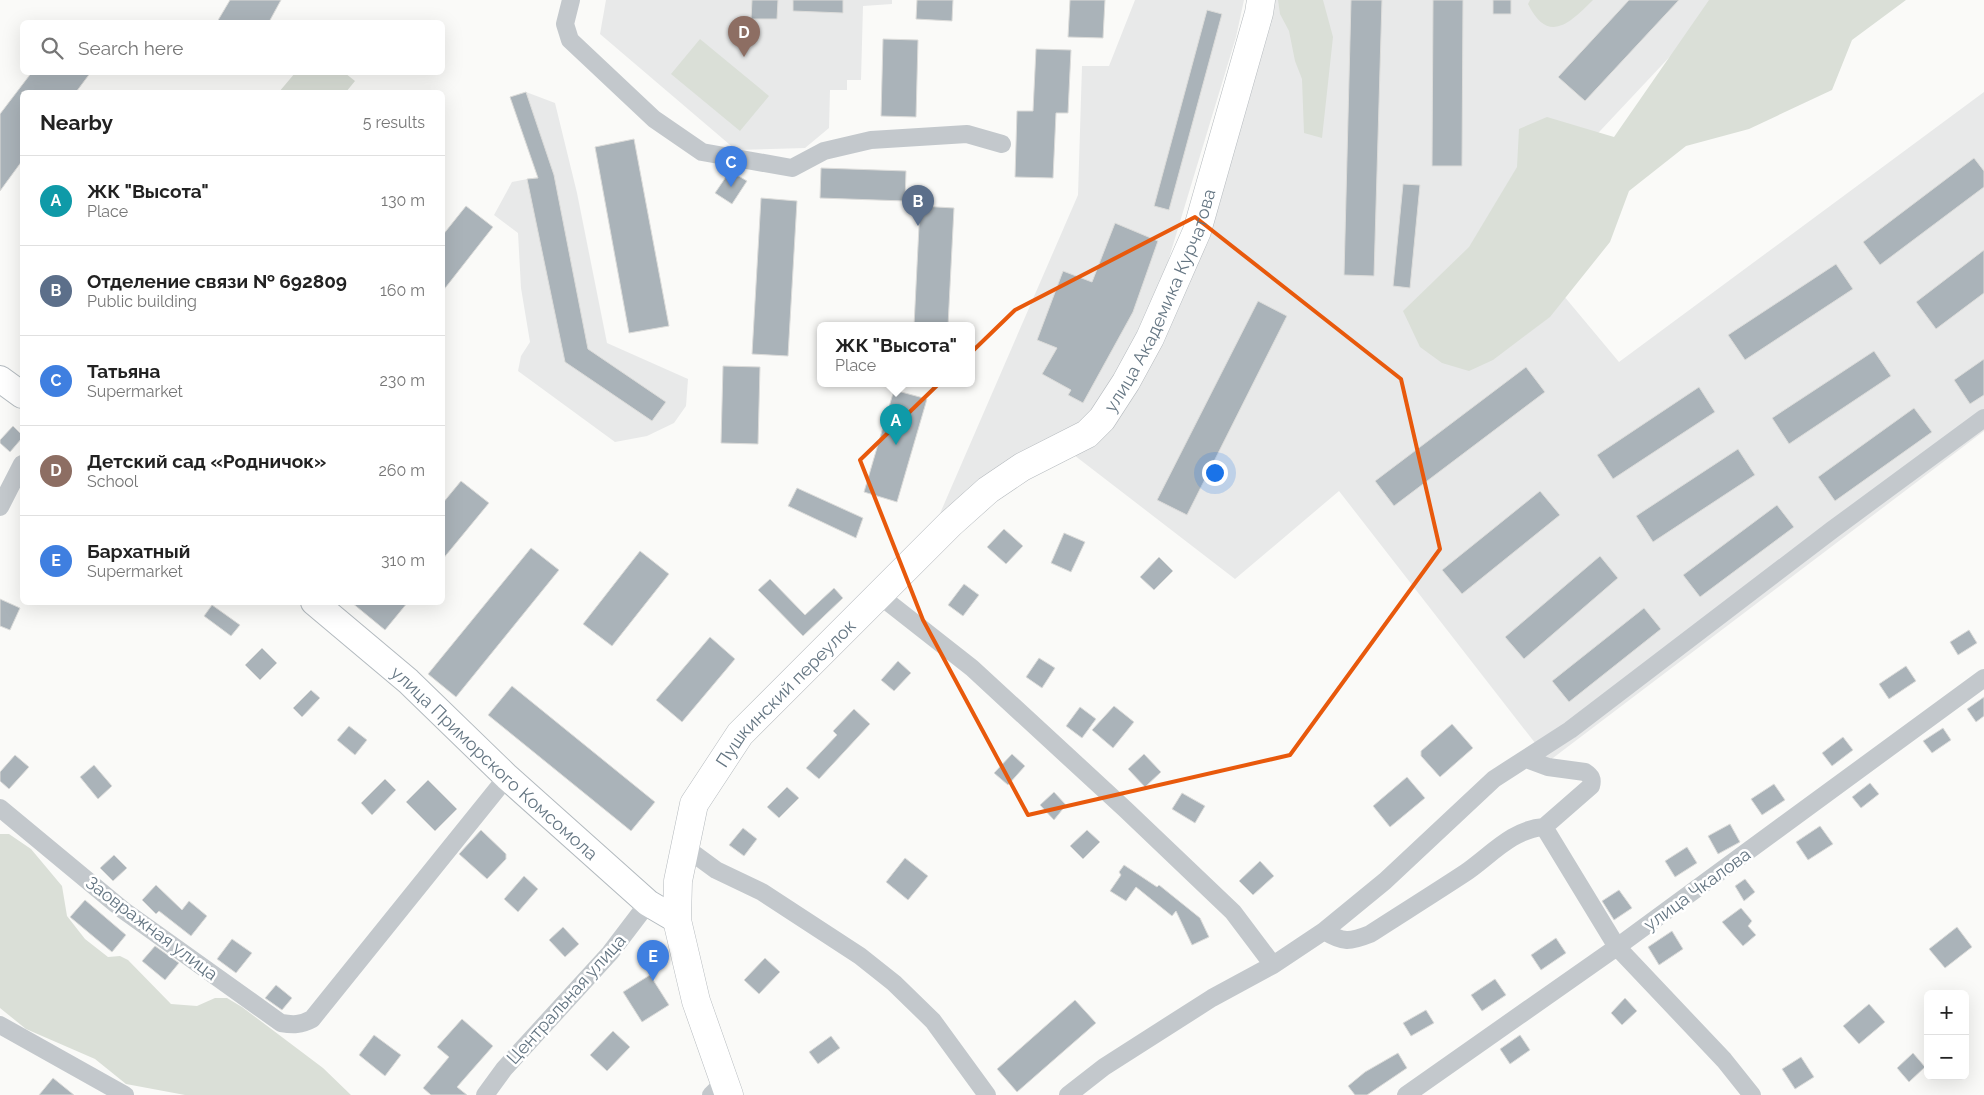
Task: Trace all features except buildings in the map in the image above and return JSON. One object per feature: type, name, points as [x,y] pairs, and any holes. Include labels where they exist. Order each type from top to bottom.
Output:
[{"type":"main road","name":"улица Академика Курчатова","points":[[950,524],[988,490],[1022,467],[1087,434],[1102,419],[1126,382],[1173,290],[1197,231],[1259,13],[1261,0]]},
{"type":"main road","name":"Пушкинский переулок","points":[[677,908],[694,804],[740,734],[950,524]]},
{"type":"main road","points":[[677,908],[696,1001],[721,1091]]},
{"type":"street","points":[[571,0],[565,24],[570,40],[654,118],[702,152],[792,168],[824,151],[871,140],[967,134],[1002,144]]},
{"type":"street","points":[[0,379],[20,394]]},
{"type":"street","points":[[1068,1095],[1104,1067],[1212,998],[1272,965],[1324,931],[1385,881],[1479,790],[1570,730],[1832,530],[1984,418]]},
{"type":"street","points":[[0,507],[20,468]]},
{"type":"street","points":[[878,595],[972,668],[1126,809],[1233,912],[1272,965]]},
{"type":"street","name":"улица Приморского Комсомола","points":[[318,605],[408,681],[507,777],[648,903],[677,908]]},
{"type":"street","name":"улица Чкалова","points":[[1406,1095],[1617,947],[1984,678]]},
{"type":"street","points":[[1324,931],[1339,940],[1354,940],[1370,934],[1466,872],[1508,841],[1525,831],[1544,827],[1591,786],[1592,779],[1585,772],[1548,767],[1526,759]]},
{"type":"street","name":"Заовражная улица","points":[[0,808],[123,910],[281,1023],[292,1025],[303,1024],[312,1019],[507,777]]},
{"type":"street","points":[[1544,827],[1617,947],[1724,1060],[1752,1095]]},
{"type":"street","points":[[686,848],[716,870],[762,892],[860,956],[894,983],[933,1021],[987,1095]]},
{"type":"street","name":"Центральная улица","points":[[485,1095],[504,1069],[610,954],[648,903]]},
{"type":"street","points":[[0,1025],[125,1095]]},
{"type":"highlighted area","points":[[1195,217],[1401,379],[1440,549],[1290,755],[1028,815],[923,620],[860,460],[1015,310]]},
{"type":"shaded area","points":[[606,0],[892,0],[892,4],[863,6],[861,80],[847,80],[847,90],[830,90],[829,128],[805,148],[736,150],[600,34]]},
{"type":"shaded area","points":[[1135,0],[1244,0],[1236,37],[1156,301],[1108,391],[1080,423],[935,525],[1078,195],[1082,66],[1109,66]]},
{"type":"shaded area","points":[[1263,0],[1723,0],[1508,229],[1619,362],[1984,92],[1984,431],[1549,761],[1339,491],[1235,579],[1074,455],[1113,422],[1168,332],[1200,244]]},
{"type":"shaded area","points":[[1278,0],[1323,0],[1333,37],[1322,138],[1304,133],[1302,79],[1295,61],[1289,31],[1280,14]]},
{"type":"shaded area","points":[[1530,0],[1593,0],[1568,22],[1551,27],[1543,24],[1536,17],[1528,4]]},
{"type":"shaded area","points":[[1709,0],[1906,0],[1852,40],[1832,90],[1749,129],[1686,146],[1629,191],[1610,242],[1550,317],[1493,360],[1469,371],[1442,363],[1420,347],[1403,311],[1469,247],[1517,167],[1519,129],[1547,117],[1614,137]]},
{"type":"shaded area","points":[[700,39],[769,96],[740,131],[671,74]]},
{"type":"shaded area","points":[[293,75],[348,75],[355,81],[348,90],[281,90]]},
{"type":"shaded area","points":[[526,92],[555,103],[577,193],[607,343],[688,379],[686,406],[674,423],[647,436],[615,442],[518,371],[521,356],[530,342],[521,288],[518,233],[494,215],[512,182],[538,177],[510,97]]},
{"type":"shaded area","points":[[0,834],[9,834],[31,849],[62,886],[67,916],[85,939],[108,957],[120,956],[128,960],[171,1004],[197,1006],[215,998],[227,998],[242,1007],[323,1068],[351,1095],[185,1095],[126,1084],[95,1059],[26,1029],[0,1008]]},
{"type":"place","name":"Детский сад «Родничок»","points":[[744,57]]},
{"type":"place","name":"Татьяна","points":[[731,187]]},
{"type":"place","name":"Отделение связи № 692809","points":[[918,226]]},
{"type":"place","name":"ЖК \"Высота\"","points":[[896,445]]},
{"type":"place","name":"Бархатный","points":[[653,981]]}]
